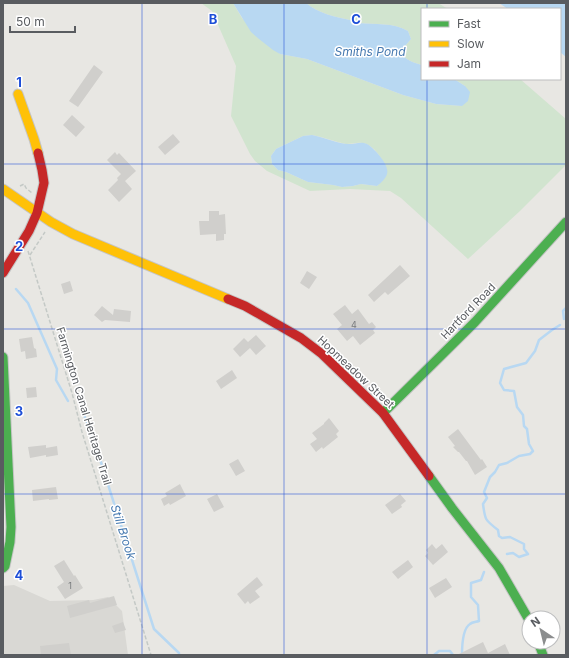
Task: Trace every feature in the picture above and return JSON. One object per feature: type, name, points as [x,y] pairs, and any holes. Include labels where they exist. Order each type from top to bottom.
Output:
[{"type":"main road","points":[[3,273],[29,231],[37,213],[44,183],[34,139],[18,94]]},
{"type":"main road","name":"Hopmeadow Street","points":[[3,189],[37,213],[73,234],[245,306],[301,338],[322,354],[383,413],[452,508],[499,568],[523,610]]},
{"type":"main road","name":"Hartford Road","points":[[383,413],[475,322],[566,222]]},
{"type":"main road","points":[[3,357],[11,515],[10,542],[4,567]]},
{"type":"path","name":"Farmington Canal Heritage Trail","points":[[44,234],[30,255],[72,393],[82,432],[151,655]]},
{"type":"shaded area","points":[[14,585],[50,601],[93,600],[108,597],[122,611],[128,655],[3,655],[3,586]]},
{"type":"green space","points":[[201,3],[233,3],[242,18],[280,54],[307,59],[403,95],[436,104],[462,106],[465,86],[456,80],[521,80],[566,119],[566,165],[520,211],[468,259],[401,198],[390,191],[350,189],[310,191],[267,171],[255,161],[250,154],[231,116],[236,66],[212,11]],"holes":[[[312,135],[346,144],[366,144],[374,149],[380,157],[387,170],[383,180],[377,186],[361,184],[342,187],[308,182],[278,170],[272,164],[271,156],[276,149],[303,136]]]},
{"type":"green space","points":[[306,3],[438,3],[446,8],[421,8],[421,65],[410,61],[400,52],[411,39],[408,31],[390,25],[357,23],[321,12]]},
{"type":"water","name":"Smiths Pond","points":[[233,3],[306,3],[321,12],[357,23],[396,26],[408,31],[411,39],[400,52],[410,61],[421,65],[421,80],[456,80],[465,86],[470,92],[468,101],[462,106],[436,104],[403,95],[307,59],[280,54],[251,32]]},
{"type":"water","points":[[499,3],[566,3],[566,57],[561,53],[561,8],[506,8]]},
{"type":"water","points":[[312,135],[345,144],[367,144],[374,149],[384,162],[387,170],[386,177],[377,186],[361,184],[342,187],[308,182],[278,170],[272,164],[271,156],[276,149],[303,136]]},
{"type":"building","points":[[94,65],[103,72],[78,107],[69,101]]},
{"type":"building","points":[[72,115],[85,127],[76,137],[63,125]]},
{"type":"building","points":[[173,134],[180,142],[165,155],[158,147]]},
{"type":"building","points":[[115,152],[117,155],[119,153],[136,171],[125,181],[132,189],[119,202],[108,190],[118,180],[117,178],[121,174],[107,160]]},
{"type":"building","points":[[209,211],[219,211],[219,215],[225,214],[226,234],[224,234],[224,240],[216,241],[216,234],[200,235],[199,221],[209,221]]},
{"type":"building","points":[[400,265],[410,276],[388,295],[385,292],[374,302],[368,295]]},
{"type":"building","points":[[307,271],[317,277],[309,289],[300,283]]},
{"type":"building","points":[[70,281],[73,291],[64,294],[61,284]]},
{"type":"building","points":[[345,305],[352,314],[358,309],[369,324],[372,322],[376,327],[373,330],[375,333],[360,345],[353,336],[347,341],[337,329],[342,325],[333,314]]},
{"type":"building","points":[[102,306],[113,315],[114,309],[131,311],[130,322],[105,320],[102,322],[94,315]]},
{"type":"building","points":[[256,335],[266,346],[256,355],[250,348],[240,357],[233,349],[244,338],[248,342]]},
{"type":"building","points":[[32,337],[37,357],[26,359],[25,351],[21,352],[19,339]]},
{"type":"building","points":[[232,370],[237,378],[221,389],[216,381]]},
{"type":"building","points":[[36,387],[37,397],[27,398],[26,388]]},
{"type":"building","points":[[329,418],[339,431],[336,434],[338,437],[323,449],[322,447],[316,452],[310,444],[317,439],[312,433]]},
{"type":"building","points":[[458,429],[487,467],[475,475],[467,461],[453,447],[455,446],[448,437]]},
{"type":"building","points":[[46,445],[46,448],[57,446],[58,455],[46,457],[46,455],[30,458],[28,447]]},
{"type":"building","points":[[238,459],[245,471],[236,476],[229,464]]},
{"type":"building","points":[[180,484],[186,496],[170,505],[169,503],[164,506],[161,499],[167,496],[165,493]]},
{"type":"building","points":[[56,487],[58,499],[33,501],[32,490]]},
{"type":"building","points":[[217,494],[224,507],[214,512],[207,499]]},
{"type":"building","points":[[400,494],[406,501],[401,505],[402,507],[392,514],[385,505]]},
{"type":"building","points":[[432,544],[436,549],[442,544],[448,552],[433,565],[425,556],[428,553],[426,550]]},
{"type":"building","points":[[64,560],[83,588],[65,599],[57,587],[64,582],[54,566]]},
{"type":"building","points":[[408,560],[413,567],[398,579],[392,572]]},
{"type":"building","points":[[257,577],[263,585],[255,591],[260,597],[250,604],[248,601],[245,604],[237,594]]},
{"type":"building","points":[[446,578],[452,587],[435,598],[429,588]]},
{"type":"building","points":[[114,596],[117,605],[70,618],[67,606],[89,600],[90,603]]},
{"type":"building","points":[[123,622],[126,630],[115,633],[112,626]]},
{"type":"building","points":[[483,642],[488,653],[505,644],[510,655],[457,655]]},
{"type":"building","points":[[69,643],[71,655],[41,655],[40,646]]},
{"type":"waterway","name":"Still Brook","points":[[16,289],[28,303],[57,369],[56,380],[68,401]]},
{"type":"waterway","name":"Still Brook","points":[[564,319],[563,311],[566,308]]},
{"type":"waterway","name":"Still Brook","points":[[507,554],[513,553],[519,557],[528,554],[524,549],[524,544],[510,537],[502,538],[499,536],[498,530],[486,519],[483,504],[487,498],[484,492],[490,477],[499,465],[507,463],[519,456],[530,454],[533,451],[529,444],[527,429],[524,426],[523,415],[517,407],[514,391],[504,390],[500,383],[504,369],[526,363],[535,351],[539,340],[560,325]]},
{"type":"waterway","name":"Still Brook","points":[[79,400],[82,404],[83,413],[91,431],[154,629],[179,653],[179,655]]},
{"type":"waterway","name":"Still Brook","points":[[462,655],[465,630],[471,623],[479,621],[478,605],[471,597],[471,583],[481,580],[484,572]]},
{"type":"waterway","name":"Still Brook","points":[[434,655],[439,651],[450,651],[453,655]]},
{"type":"traffic: fast","points":[[383,413],[475,322],[566,222]]},
{"type":"traffic: fast","points":[[3,357],[11,527],[10,542],[5,566],[3,568]]},
{"type":"traffic: fast","points":[[429,476],[499,568],[523,610]]},
{"type":"traffic: fast","points":[[541,650],[543,655]]},
{"type":"traffic: slow","points":[[18,94],[38,153]]},
{"type":"traffic: slow","points":[[3,189],[51,222],[73,234],[228,299]]},
{"type":"traffic: jam","points":[[3,273],[29,231],[37,213],[44,183],[38,153]]},
{"type":"traffic: jam","points":[[228,299],[245,306],[301,338],[322,354],[383,413],[429,476]]}]
